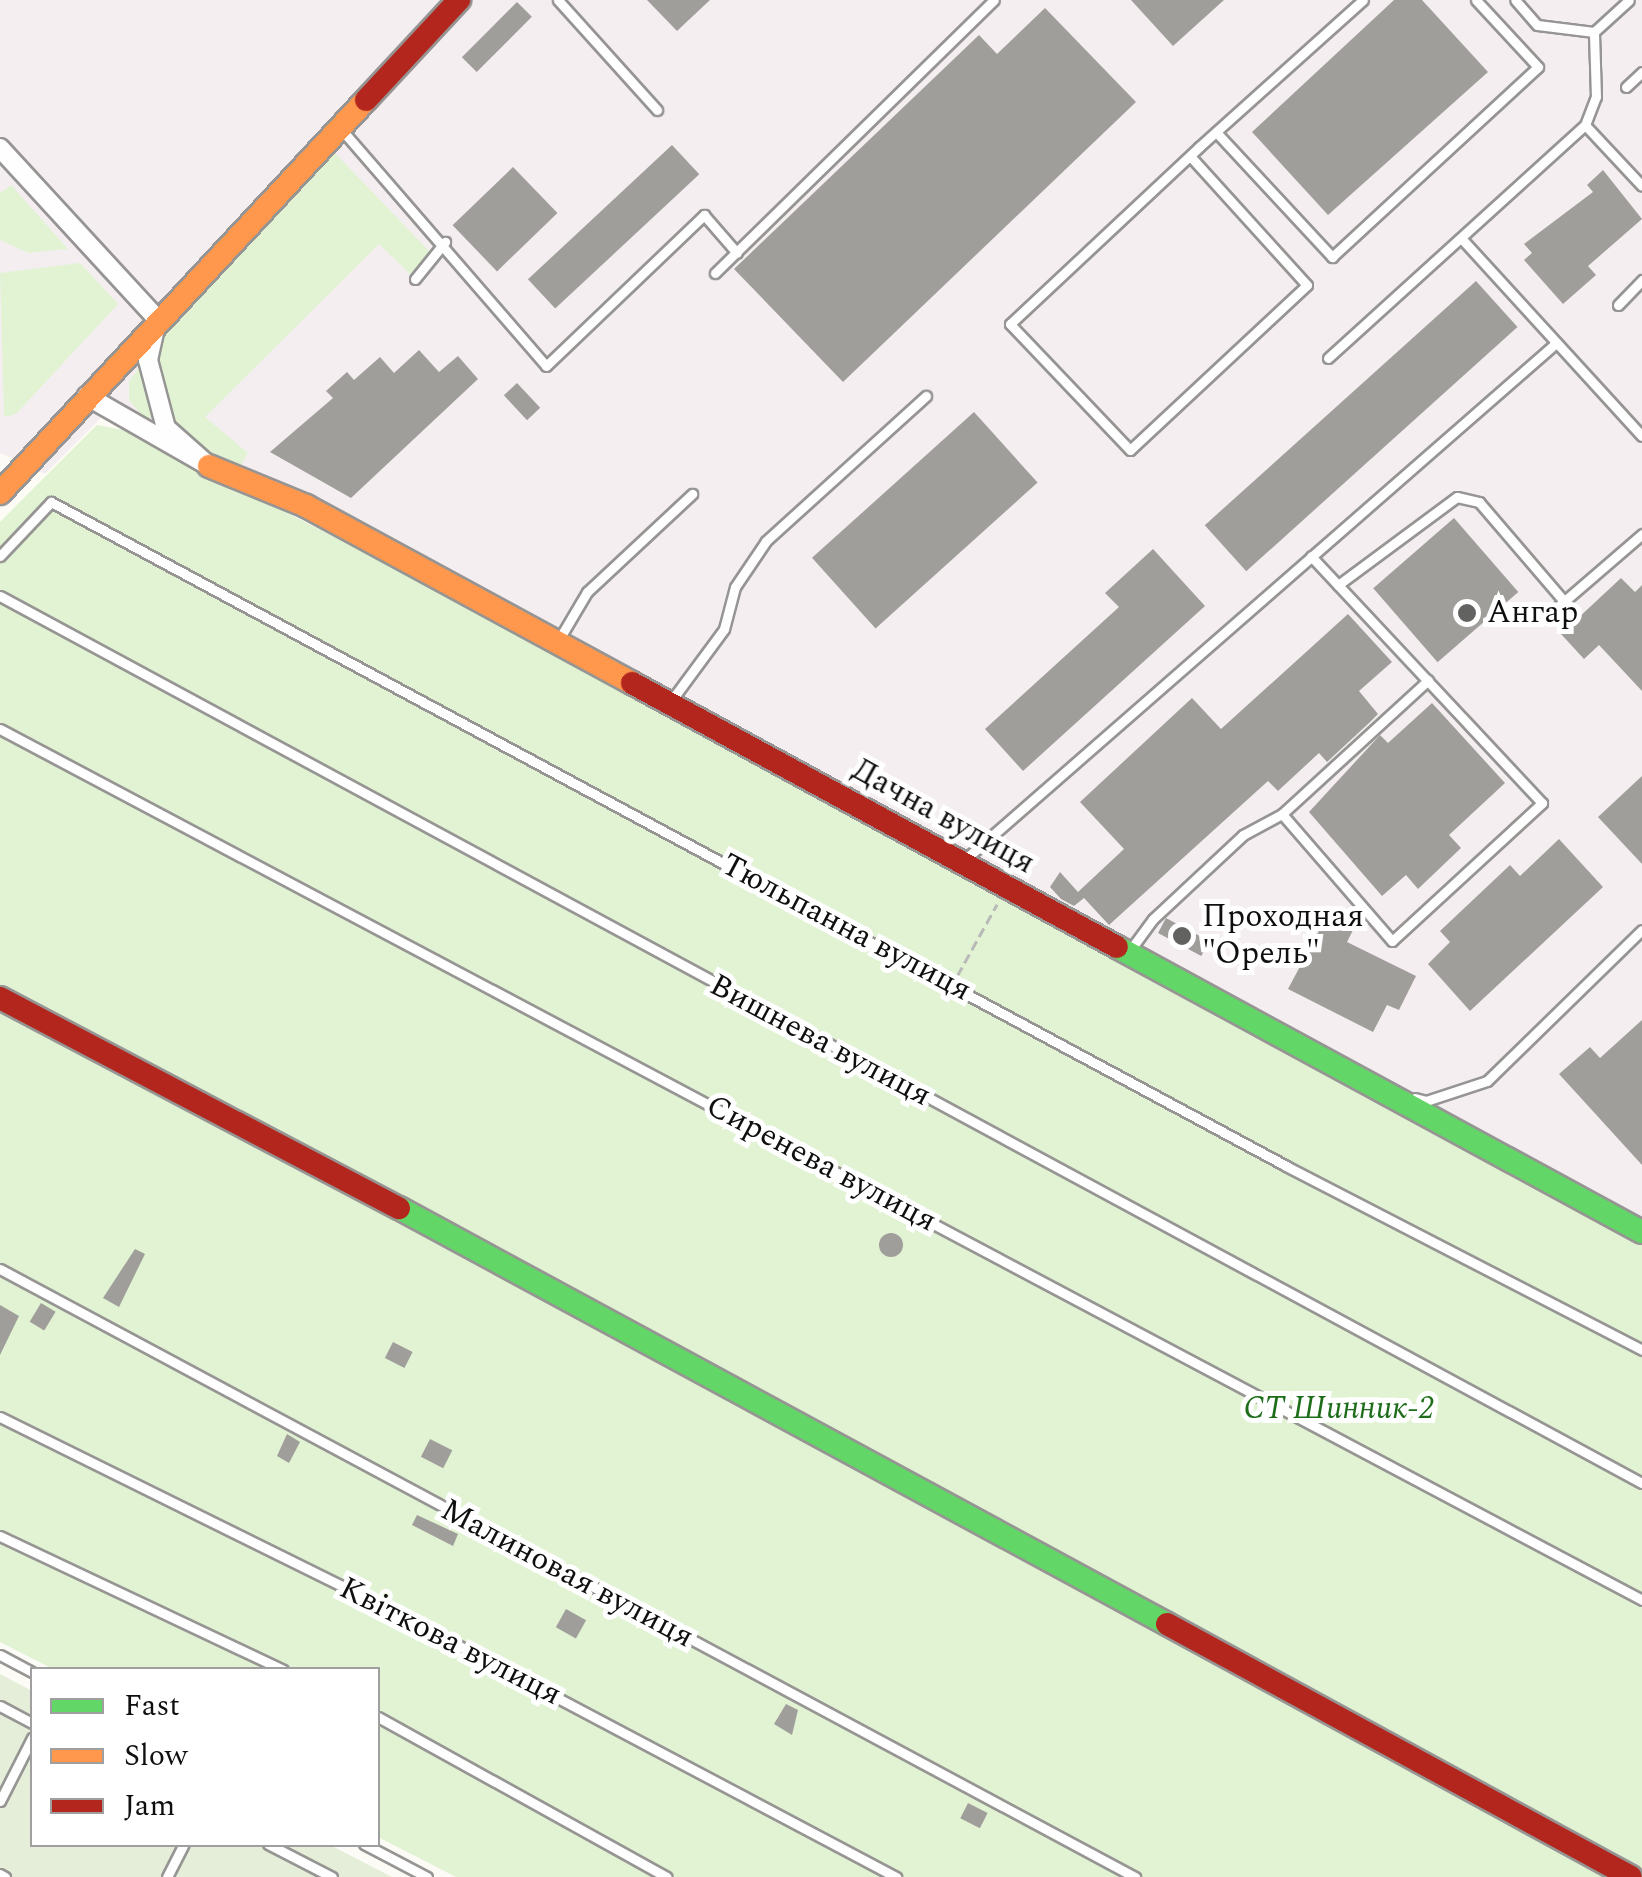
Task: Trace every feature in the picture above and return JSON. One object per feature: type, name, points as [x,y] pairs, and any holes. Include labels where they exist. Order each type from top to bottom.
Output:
[{"type":"street","points":[[0,493],[157,319],[459,0]]},
{"type":"street","points":[[0,148],[157,319]]},
{"type":"street","points":[[157,319],[148,360],[166,428],[209,466]]},
{"type":"street","points":[[88,396],[209,466]]},
{"type":"street","name":"Дачна вулиця","points":[[209,466],[306,506],[672,701],[1005,890],[1642,1232]]},
{"type":"street","points":[[0,998],[494,1258],[1631,1877]]},
{"type":"lane","points":[[558,0],[657,110]]},
{"type":"lane","points":[[715,273],[994,0]]},
{"type":"lane","points":[[1190,156],[1306,285],[1130,450],[1010,324],[1190,156],[1216,132],[1363,0]]},
{"type":"lane","points":[[1216,132],[1332,257],[1538,67],[1476,0]]},
{"type":"lane","points":[[1515,0],[1537,25],[1594,32]]},
{"type":"lane","points":[[1328,358],[1585,125],[1596,97],[1594,32],[1629,0]]},
{"type":"lane","points":[[1626,87],[1642,72]]},
{"type":"lane","points":[[1585,125],[1642,186]]},
{"type":"lane","points":[[339,127],[445,242],[546,366],[704,215],[737,253]]},
{"type":"lane","points":[[1462,238],[1642,436]]},
{"type":"lane","points":[[415,280],[445,242]]},
{"type":"lane","points":[[1618,304],[1642,280]]},
{"type":"lane","points":[[961,864],[1556,343]]},
{"type":"lane","points":[[672,701],[724,629],[734,588],[766,541],[926,396]]},
{"type":"lane","points":[[558,641],[587,592],[692,494]]},
{"type":"lane","points":[[1338,585],[1457,497],[1478,502],[1564,601]]},
{"type":"lane","name":"Тюльпанна вулиця","points":[[0,556],[51,502],[1642,1350]]},
{"type":"lane","points":[[1546,617],[1642,534]]},
{"type":"lane","points":[[1282,814],[1392,941],[1542,802],[1311,556]]},
{"type":"lane","name":"Вишнева вулиця","points":[[0,596],[1642,1483]]},
{"type":"lane","points":[[1127,955],[1153,919],[1243,835],[1282,814],[1428,680]]},
{"type":"lane","name":"Сиренева вулиця","points":[[0,730],[1642,1600]]},
{"type":"lane","points":[[1372,1085],[1426,1101],[1487,1082],[1642,930]]},
{"type":"lane","name":"Малиновая вулиця","points":[[0,1269],[1134,1877]]},
{"type":"lane","name":"Квіткова вулиця","points":[[0,1416],[397,1613],[896,1877]]},
{"type":"lane","points":[[0,1536],[277,1667]]},
{"type":"lane","points":[[0,1655],[30,1671]]},
{"type":"lane","points":[[0,1706],[30,1722]]},
{"type":"lane","points":[[380,1718],[668,1877]]},
{"type":"lane","points":[[0,1801],[30,1742]]},
{"type":"lane","points":[[167,1877],[182,1847]]},
{"type":"lane","points":[[274,1847],[332,1877]]},
{"type":"lane","points":[[370,1847],[426,1877]]},
{"type":"path","points":[[952,984],[1005,890]]},
{"type":"shaded area","points":[[0,0],[1642,0],[1642,1228],[108,411],[45,474],[0,453]]},
{"type":"green space","points":[[322,151],[334,152],[430,252],[411,275],[379,244],[205,417],[248,453],[236,473],[205,458],[176,425],[156,357],[164,322]]},
{"type":"green space","points":[[11,185],[68,249],[28,253],[0,240],[0,193]]},
{"type":"green space","points":[[80,263],[118,304],[16,414],[4,417],[0,273]]},
{"type":"green space","points":[[142,364],[153,411],[148,423],[129,400],[129,381]]},
{"type":"green space","name":"СТ Шинник-2","points":[[97,425],[123,430],[512,627],[1642,1234],[1642,1877],[456,1877],[380,1838],[380,1667],[49,1667],[0,1642],[0,522]]},
{"type":"green space","points":[[0,1674],[30,1690],[30,1847],[334,1847],[392,1877],[0,1877]]},
{"type":"building","points":[[647,0],[710,0],[677,31]]},
{"type":"building","points":[[1131,0],[1224,0],[1173,46]]},
{"type":"building","points":[[1394,0],[1422,0],[1488,72],[1328,215],[1252,132]]},
{"type":"building","points":[[517,2],[532,17],[477,72],[462,57]]},
{"type":"building","points":[[1045,8],[1136,102],[843,382],[734,269],[979,35],[997,54]]},
{"type":"building","points":[[672,145],[699,174],[555,309],[528,279]]},
{"type":"building","points":[[513,167],[557,213],[497,271],[453,225]]},
{"type":"building","points":[[1603,170],[1642,219],[1588,266],[1596,275],[1563,304],[1524,260],[1532,253],[1524,244],[1593,192],[1587,185]]},
{"type":"building","points":[[1476,281],[1517,327],[1246,571],[1205,525]]},
{"type":"building","points":[[419,350],[439,372],[458,356],[478,379],[351,498],[270,452],[333,398],[326,391],[347,372],[354,380],[380,357],[394,373]]},
{"type":"building","points":[[517,383],[540,408],[527,420],[504,395]]},
{"type":"building","points":[[974,412],[1038,483],[876,628],[812,558]]},
{"type":"building","points":[[1454,518],[1518,592],[1438,662],[1373,588]]},
{"type":"building","points":[[1153,549],[1205,606],[1023,771],[985,729],[1119,607],[1105,593]]},
{"type":"building","points":[[1621,578],[1635,592],[1642,585],[1642,691],[1599,645],[1584,659],[1561,634]]},
{"type":"building","points":[[1348,614],[1392,662],[1359,691],[1378,714],[1369,723],[1327,762],[1319,753],[1278,791],[1268,781],[1109,925],[1084,898],[1074,906],[1061,899],[1050,887],[1060,872],[1078,892],[1124,849],[1080,802],[1192,698],[1221,729]]},
{"type":"building","points":[[1432,703],[1505,783],[1449,835],[1461,848],[1418,889],[1406,875],[1382,896],[1309,812],[1380,735],[1388,743]]},
{"type":"building","points":[[1642,776],[1642,864],[1598,817]]},
{"type":"building","points":[[1559,839],[1603,887],[1470,1011],[1428,964],[1450,942],[1440,931],[1510,865],[1520,876]]},
{"type":"building","points":[[1328,914],[1354,928],[1347,942],[1416,976],[1399,1010],[1387,1005],[1373,1032],[1288,989]]},
{"type":"building","name":"Проходная \"Орель\"","points":[[1166,918],[1209,941],[1201,956],[1158,933]]},
{"type":"building","points":[[1642,1020],[1642,1165],[1559,1074],[1590,1047],[1600,1058]]},
{"type":"building","points":[[891,1233],[900,1236],[900,1254],[891,1257],[882,1254],[879,1245],[882,1236]]},
{"type":"building","points":[[135,1249],[145,1254],[119,1307],[103,1298]]},
{"type":"building","points":[[41,1303],[56,1312],[44,1331],[30,1322]]},
{"type":"building","points":[[0,1305],[19,1316],[0,1355]]},
{"type":"building","points":[[393,1342],[413,1352],[404,1368],[385,1358]]},
{"type":"building","points":[[287,1434],[300,1442],[289,1463],[277,1456]]},
{"type":"building","points":[[430,1439],[452,1450],[443,1468],[421,1457]]},
{"type":"building","points":[[417,1515],[458,1534],[453,1546],[412,1525]]},
{"type":"building","points":[[566,1609],[586,1620],[576,1639],[556,1627]]},
{"type":"building","points":[[786,1704],[798,1710],[792,1735],[774,1724]]},
{"type":"building","points":[[968,1803],[988,1813],[980,1828],[960,1818]]},
{"type":"traffic: fast","points":[[1117,947],[1642,1232]]},
{"type":"traffic: fast","points":[[399,1208],[1167,1624]]},
{"type":"traffic: slow","points":[[0,493],[366,100]]},
{"type":"traffic: slow","points":[[209,466],[306,506],[632,683]]},
{"type":"traffic: jam","points":[[366,100],[459,0]]},
{"type":"traffic: jam","points":[[632,683],[1117,947]]},
{"type":"traffic: jam","points":[[0,998],[399,1208]]},
{"type":"traffic: jam","points":[[1167,1624],[1631,1877]]},
{"type":"place","name":"Ангар","points":[[1467,613]]},
{"type":"place","name":"Проходная \"Орель\"","points":[[1182,936]]}]
